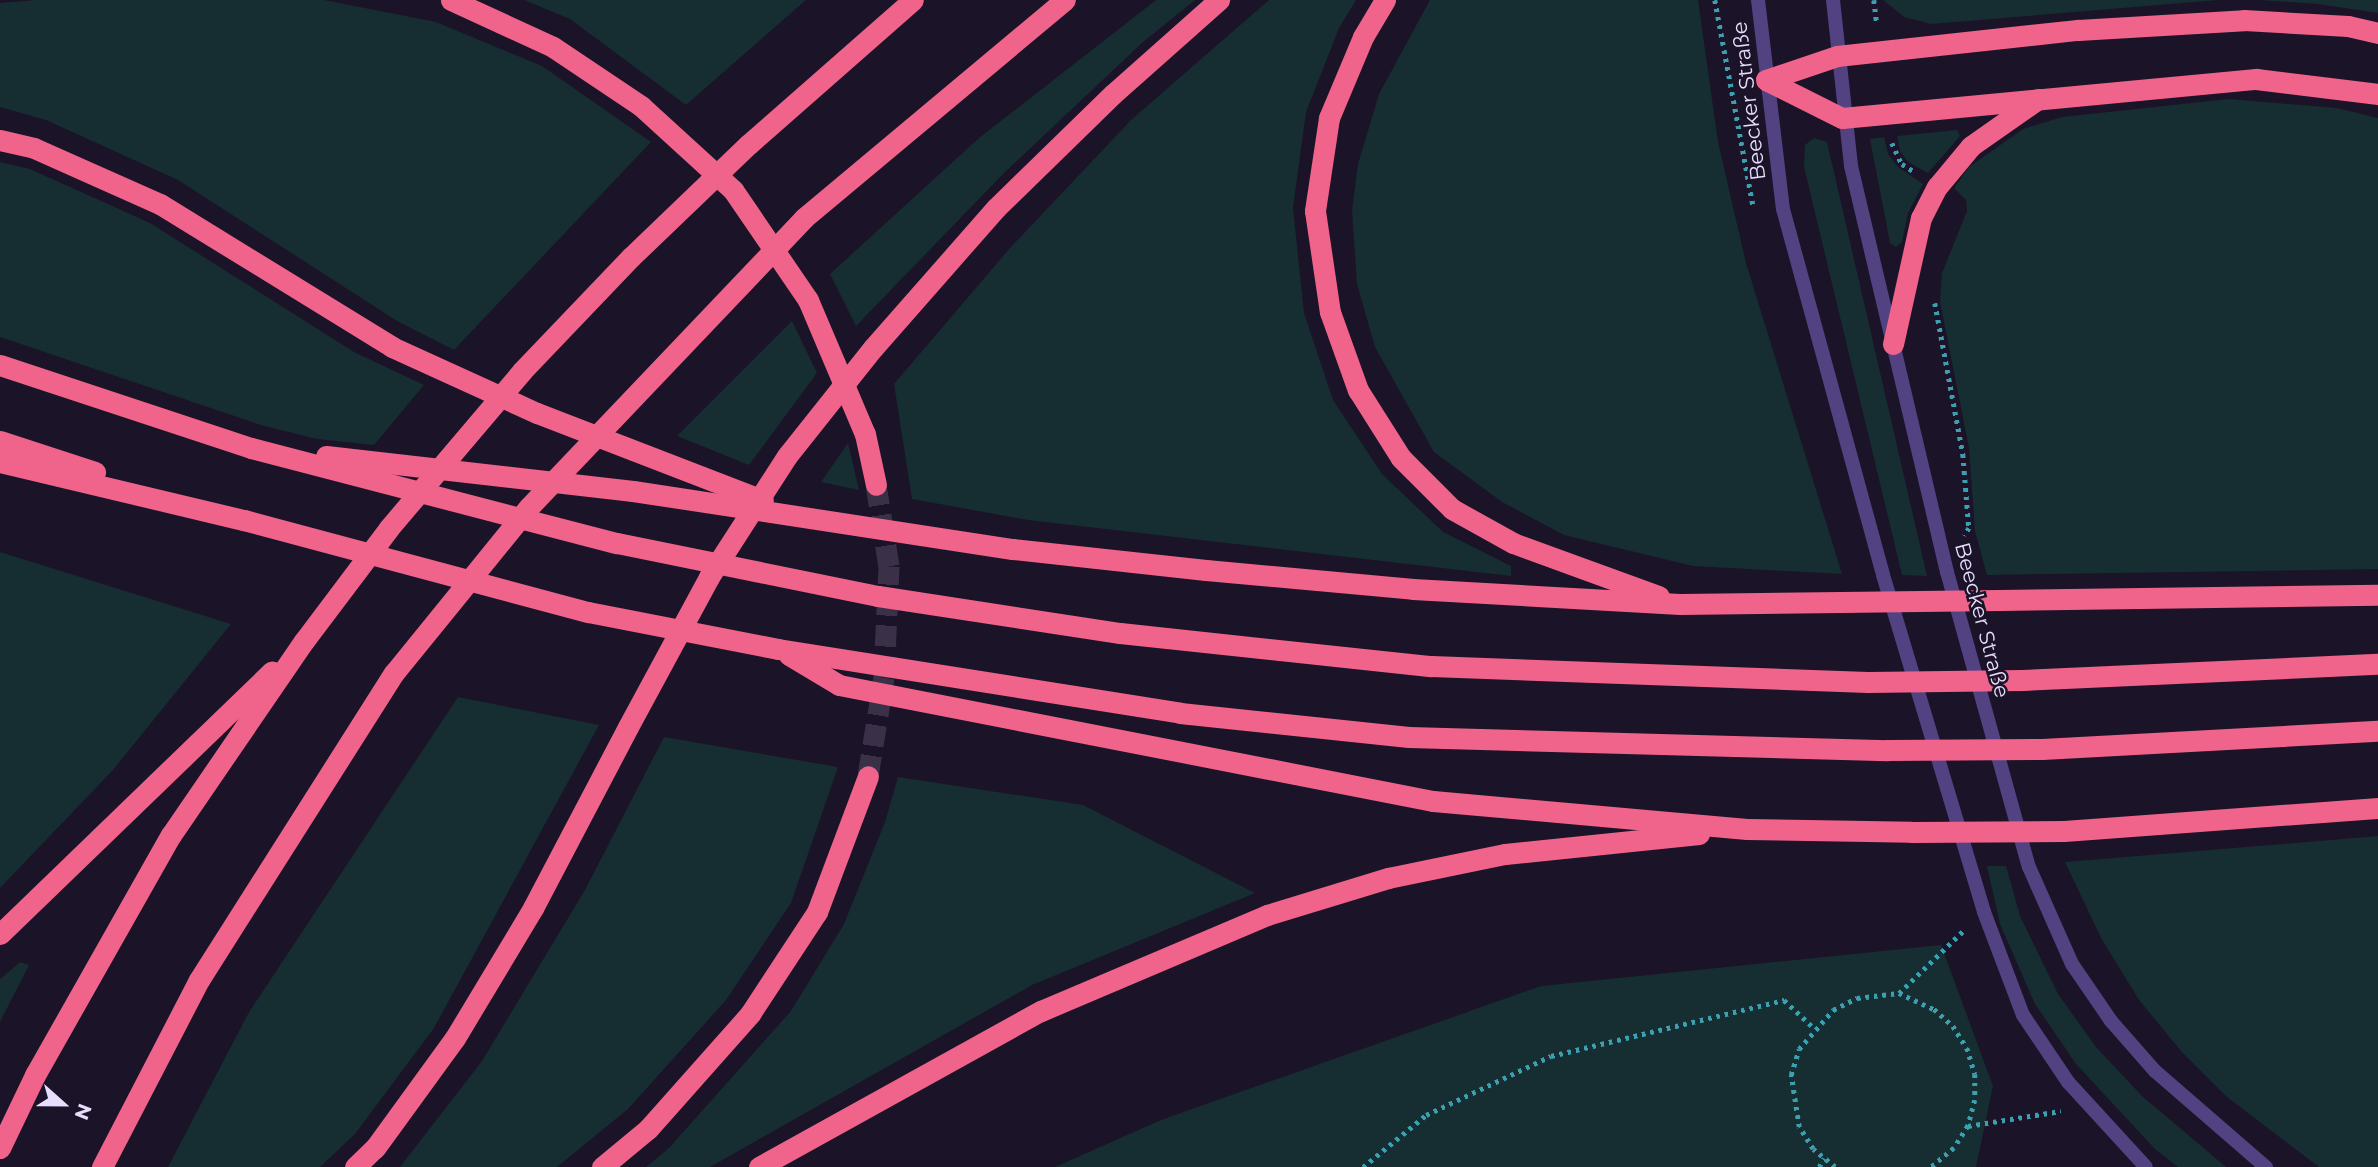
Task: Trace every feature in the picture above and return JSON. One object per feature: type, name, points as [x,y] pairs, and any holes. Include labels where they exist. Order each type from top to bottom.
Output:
[{"type":"highway","points":[[451,0],[575,62],[641,106],[733,190],[808,300],[865,434],[876,485]]},
{"type":"highway","points":[[0,1148],[35,1075],[171,835],[304,641],[389,528],[522,372],[631,257],[749,144],[912,0]]},
{"type":"highway","points":[[102,1167],[199,980],[394,673],[539,497],[804,218],[1065,0]]},
{"type":"highway","points":[[355,1167],[375,1148],[455,1038],[533,908],[709,577],[780,467],[873,348],[996,208],[1113,94],[1219,0]]},
{"type":"highway","points":[[1385,0],[1363,37],[1329,118],[1315,211],[1330,312],[1358,390],[1401,457],[1452,509],[1513,543],[1680,604]]},
{"type":"highway","points":[[1766,80],[1838,56],[2078,30],[2244,20],[2348,26],[2378,33]]},
{"type":"highway","points":[[1766,80],[1842,118],[2256,79],[2378,94]]},
{"type":"highway","points":[[1893,344],[1921,218],[1937,187],[1971,146],[2039,99]]},
{"type":"highway","points":[[0,140],[34,148],[160,204],[392,347],[537,413],[801,515]]},
{"type":"highway","points":[[0,365],[251,448],[617,543],[878,596],[1106,631],[1431,666],[1868,682],[2022,680],[2378,664]]},
{"type":"highway","points":[[0,441],[244,520]]},
{"type":"highway","points":[[251,448],[633,491],[1013,549],[1219,572],[1413,589],[1680,604],[2377,595]]},
{"type":"highway","points":[[0,462],[244,520],[588,612],[778,649],[1180,713],[1409,737],[1887,750],[2042,749],[2378,731]]},
{"type":"highway","points":[[0,934],[304,641]]},
{"type":"highway","points":[[778,649],[839,685],[1236,765],[1433,801],[1747,829],[1911,832],[2064,831],[2378,808]]},
{"type":"highway","points":[[602,1167],[648,1129],[750,1014],[817,912],[868,776]]},
{"type":"highway","points":[[759,1167],[1041,1011],[1267,915],[1388,878],[1505,854],[1747,829]]},
{"type":"street","name":"Beecker Straße","points":[[1758,0],[1783,209],[1883,575],[1984,912],[2023,1015],[2090,1106],[2146,1167]]},
{"type":"street","name":"Beecker Straße","points":[[1833,0],[1842,118],[1893,344],[1947,572],[2029,867],[2072,964],[2112,1021],[2155,1071],[2266,1167]]},
{"type":"path","points":[[1874,0],[1875,8]]},
{"type":"path","points":[[1891,135],[1893,152],[1902,164],[1926,180]]},
{"type":"path","points":[[1935,292],[1963,454],[1969,528],[1947,572]]},
{"type":"path","points":[[1899,993],[1984,912]]},
{"type":"path","points":[[1835,1167],[1824,1158],[1799,1127],[1792,1102],[1791,1075],[1798,1049],[1813,1027],[1833,1010],[1857,998],[1899,993],[1934,1009],[1953,1026],[1967,1048],[1975,1074],[1968,1126],[1954,1148],[1931,1167]]},
{"type":"path","points":[[1363,1167],[1426,1115],[1551,1056],[1784,1000],[1813,1027]]},
{"type":"path","points":[[1968,1126],[2090,1106]]},
{"type":"path","points":[[1819,1167],[1824,1158]]},
{"type":"green space","points":[[36,0],[324,0],[436,22],[542,66],[651,142],[454,350],[397,321],[178,180],[46,120],[0,107],[0,3]]},
{"type":"green space","points":[[524,0],[806,0],[686,105],[570,19]]},
{"type":"green space","points":[[1156,0],[1195,0],[1143,42],[1005,172],[856,326],[830,274],[979,138]]},
{"type":"green space","points":[[1269,0],[1356,0],[1339,28],[1306,112],[1293,208],[1304,313],[1333,400],[1382,474],[1443,532],[1511,566],[1511,576],[1028,520],[912,499],[894,384],[1010,248],[1131,120]]},
{"type":"green space","points":[[1430,0],[1698,0],[1718,142],[1746,263],[1842,574],[1693,566],[1564,535],[1502,502],[1434,452],[1375,347],[1357,284],[1352,210],[1358,164],[1379,94]]},
{"type":"green space","points":[[1883,0],[2219,0],[1931,24],[1904,17]]},
{"type":"green space","points":[[2258,0],[2378,0],[2378,13],[2318,4]]},
{"type":"green space","points":[[2229,99],[2337,108],[2378,118],[2378,569],[1987,575],[1975,531],[1969,448],[1940,302],[1942,273],[1967,211],[1966,200],[1954,188],[1969,167],[2023,129],[2062,117]]},
{"type":"green space","points":[[1957,130],[1960,136],[1928,173],[1908,162],[1900,151],[1897,136]]},
{"type":"green space","points":[[1884,137],[1888,154],[1898,167],[1923,184],[1908,213],[1902,242],[1896,247],[1890,243],[1870,139]]},
{"type":"green space","points":[[1814,138],[1827,142],[1927,576],[1902,575],[1804,167],[1805,145]]},
{"type":"green space","points":[[0,162],[30,169],[150,223],[354,352],[424,385],[374,445],[317,439],[261,425],[0,337]]},
{"type":"green space","points":[[792,321],[817,373],[749,465],[677,436]]},
{"type":"green space","points":[[848,443],[859,490],[821,482]]},
{"type":"green space","points":[[0,552],[231,624],[113,770],[0,888]]},
{"type":"green space","points":[[458,697],[599,725],[434,1028],[355,1134],[320,1167],[168,1167],[249,1012]]},
{"type":"green space","points":[[664,737],[838,767],[791,903],[726,1000],[628,1109],[557,1167],[400,1167],[482,1061],[585,890]]},
{"type":"green space","points":[[898,777],[1083,805],[1255,893],[1032,985],[710,1167],[646,1167],[669,1148],[791,1011],[844,924],[885,822]]},
{"type":"green space","points":[[2378,836],[2378,1167],[2319,1167],[2227,1097],[2181,1051],[2139,1000],[2101,938],[2065,862]]},
{"type":"green space","points":[[1987,866],[2006,866],[2020,916],[2058,994],[2096,1047],[2142,1096],[2226,1167],[2178,1167],[2155,1149],[2076,1064],[2035,1004],[2000,924]]},
{"type":"green space","points":[[1941,945],[1993,1086],[1976,1167],[1055,1167],[1161,1120],[1541,986]]},
{"type":"green space","points":[[20,962],[29,965],[0,1022],[0,979]]},
{"type":"tunnel","points":[[868,776],[884,677],[889,566],[876,485]]}]
